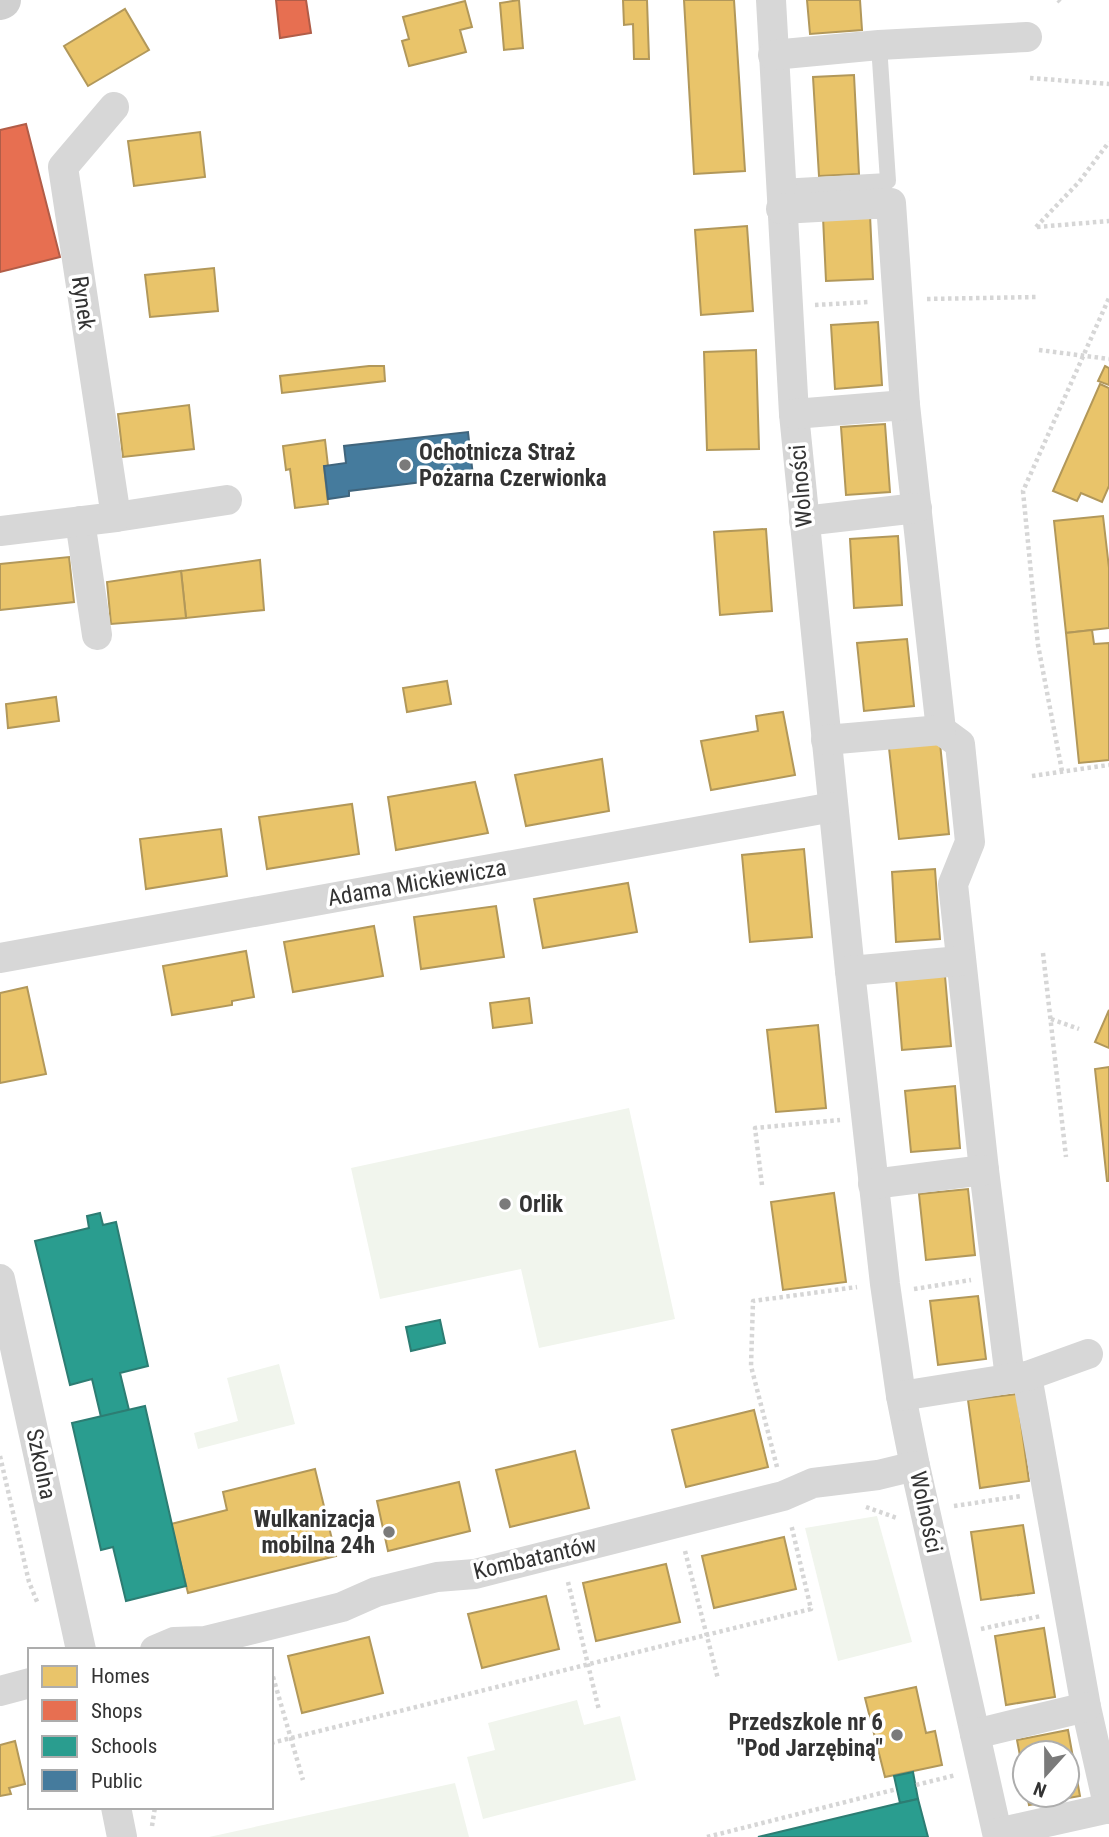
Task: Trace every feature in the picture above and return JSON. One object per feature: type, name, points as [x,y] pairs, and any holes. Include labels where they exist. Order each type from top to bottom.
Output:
[{"type":"street","name":"Wolności","points":[[771,0],[794,414],[873,1184],[901,1396],[915,1466],[917,1516],[975,1734],[998,1835]]},
{"type":"street","points":[[773,55],[879,45],[1027,37]]},
{"type":"street","name":"Rynek","points":[[114,107],[63,167],[116,517]]},
{"type":"street","points":[[780,198],[891,203],[905,405],[941,730]]},
{"type":"street","points":[[794,414],[905,405]]},
{"type":"street","points":[[12,523],[80,521],[227,500]]},
{"type":"street","points":[[804,521],[917,508]]},
{"type":"street","points":[[80,521],[97,635]]},
{"type":"street","points":[[826,740],[941,730],[960,744],[970,842],[953,884],[998,1276],[1047,1493],[1086,1707],[1109,1808],[998,1835]]},
{"type":"street","name":"Adama Mickiewicza","points":[[0,958],[833,807]]},
{"type":"street","points":[[850,971],[960,961]]},
{"type":"street","points":[[873,1184],[984,1170]]},
{"type":"street","name":"Szkolna","points":[[0,1279],[81,1648]]},
{"type":"street","points":[[901,1396],[1019,1377],[1088,1353]]},
{"type":"street","name":"Kombatantów","points":[[160,1648],[174,1642],[205,1641],[342,1607],[376,1592],[437,1577],[475,1574],[769,1500],[813,1483],[878,1475],[915,1466]]},
{"type":"street","points":[[0,1691],[28,1684]]},
{"type":"street","points":[[975,1734],[1086,1707]]},
{"type":"street","points":[[116,1809],[122,1837]]},
{"type":"lane","points":[[780,198],[888,181],[879,45]]},
{"type":"path","points":[[1030,78],[1109,84]]},
{"type":"path","points":[[1109,142],[1079,182],[1036,227],[1109,221]]},
{"type":"path","points":[[1062,771],[1038,645],[1023,491],[1109,298]]},
{"type":"path","points":[[1040,349],[1109,359]]},
{"type":"path","points":[[1032,776],[1109,765]]},
{"type":"path","points":[[1043,953],[1066,1157]]},
{"type":"path","points":[[1051,1019],[1079,1029]]},
{"type":"path","points":[[762,1185],[755,1128],[846,1120]]},
{"type":"path","points":[[902,1290],[998,1276]]},
{"type":"path","points":[[780,1478],[751,1366],[753,1301],[866,1286]]},
{"type":"path","points":[[0,1456],[29,1582],[43,1616]]},
{"type":"path","points":[[858,1504],[917,1516],[1047,1493]]},
{"type":"path","points":[[273,1743],[434,1700],[811,1609],[789,1515]]},
{"type":"path","points":[[683,1541],[718,1679]]},
{"type":"path","points":[[565,1570],[599,1710]]},
{"type":"path","points":[[970,1632],[1069,1610]]},
{"type":"path","points":[[273,1677],[303,1780]]},
{"type":"path","points":[[916,1785],[964,1773]]},
{"type":"path","points":[[706,1837],[897,1789]]},
{"type":"path","points":[[154,1837],[152,1824],[155,1809]]},
{"type":"shaded area","name":"Orlik","points":[[629,1108],[675,1319],[539,1348],[521,1269],[380,1299],[351,1168]]},
{"type":"shaded area","points":[[279,1364],[295,1424],[198,1449],[194,1433],[238,1421],[227,1378]]},
{"type":"shaded area","points":[[877,1516],[912,1642],[838,1661],[805,1528]]},
{"type":"shaded area","points":[[577,1700],[584,1725],[620,1716],[636,1780],[483,1819],[467,1757],[495,1750],[488,1723]]},
{"type":"shaded area","points":[[455,1783],[469,1837],[209,1837]]},
{"type":"building: Homes","points":[[519,0],[523,48],[504,50],[500,3]]},
{"type":"building: Homes","points":[[623,0],[647,0],[649,59],[634,59],[633,24],[624,25]]},
{"type":"building: Homes","points":[[684,0],[734,0],[745,171],[694,174]]},
{"type":"building: Homes","points":[[807,0],[860,0],[862,30],[810,34]]},
{"type":"building: Homes","points":[[465,1],[472,27],[460,30],[466,52],[409,66],[402,41],[409,39],[403,17]]},
{"type":"building: Homes","points":[[125,9],[149,50],[88,86],[64,46]]},
{"type":"building: Homes","points":[[854,75],[859,174],[819,176],[813,77]]},
{"type":"building: Homes","points":[[200,132],[205,177],[134,186],[128,141]]},
{"type":"building: Homes","points":[[870,215],[873,279],[826,281],[823,217]]},
{"type":"building: Homes","points":[[747,226],[753,311],[701,315],[695,230]]},
{"type":"building: Homes","points":[[214,268],[218,311],[150,317],[145,275]]},
{"type":"building: Homes","points":[[878,322],[882,385],[835,389],[831,325]]},
{"type":"building: Homes","points":[[756,350],[759,449],[707,450],[704,352]]},
{"type":"building: Homes","points":[[384,366],[385,381],[282,393],[280,376]]},
{"type":"building: Homes","points":[[1105,366],[1109,368],[1109,385],[1098,381]]},
{"type":"building: Homes","points":[[1100,384],[1109,388],[1109,486],[1102,502],[1081,493],[1077,501],[1053,491]]},
{"type":"building: Homes","points":[[189,405],[194,449],[123,457],[118,414]]},
{"type":"building: Homes","points":[[885,424],[890,492],[846,495],[841,427]]},
{"type":"building: Homes","points":[[325,440],[328,466],[324,466],[328,504],[295,508],[290,469],[286,470],[283,446]]},
{"type":"building: Homes","points":[[1103,516],[1109,568],[1109,628],[1066,633],[1054,521]]},
{"type":"building: Homes","points":[[766,529],[772,611],[720,615],[714,532]]},
{"type":"building: Homes","points":[[898,536],[902,605],[854,608],[850,539]]},
{"type":"building: Homes","points":[[69,557],[74,602],[0,610],[0,564]]},
{"type":"building: Homes","points":[[260,560],[264,610],[186,618],[181,571]]},
{"type":"building: Homes","points":[[181,571],[186,618],[111,624],[107,582]]},
{"type":"building: Homes","points":[[1092,630],[1094,644],[1109,643],[1109,760],[1079,763],[1066,633]]},
{"type":"building: Homes","points":[[907,639],[914,706],[864,711],[857,643]]},
{"type":"building: Homes","points":[[447,681],[451,704],[407,712],[403,688]]},
{"type":"building: Homes","points":[[56,697],[59,721],[8,728],[6,704]]},
{"type":"building: Homes","points":[[783,712],[795,775],[711,790],[701,741],[758,731],[756,716]]},
{"type":"building: Homes","points":[[940,743],[949,834],[899,839],[889,748]]},
{"type":"building: Homes","points":[[602,759],[609,811],[526,826],[515,775]]},
{"type":"building: Homes","points":[[475,782],[488,833],[396,850],[388,797]]},
{"type":"building: Homes","points":[[352,804],[359,854],[267,869],[259,817]]},
{"type":"building: Homes","points":[[221,829],[227,876],[146,889],[140,839]]},
{"type":"building: Homes","points":[[804,849],[812,937],[750,942],[742,855]]},
{"type":"building: Homes","points":[[935,869],[940,939],[896,942],[892,872]]},
{"type":"building: Homes","points":[[628,883],[637,932],[543,948],[534,899]]},
{"type":"building: Homes","points":[[496,906],[504,957],[421,969],[414,917]]},
{"type":"building: Homes","points":[[374,926],[383,976],[293,992],[284,942]]},
{"type":"building: Homes","points":[[246,951],[254,997],[232,1001],[232,1005],[172,1015],[163,966]]},
{"type":"building: Homes","points":[[945,976],[951,1046],[902,1050],[896,979]]},
{"type":"building: Homes","points":[[27,987],[46,1074],[0,1083],[0,993]]},
{"type":"building: Homes","points":[[529,998],[532,1023],[493,1028],[490,1003]]},
{"type":"building: Homes","points":[[1109,1010],[1109,1048],[1095,1042]]},
{"type":"building: Homes","points":[[818,1025],[826,1108],[776,1112],[767,1030]]},
{"type":"building: Homes","points":[[1109,1067],[1109,1181],[1107,1181],[1095,1069]]},
{"type":"building: Homes","points":[[955,1086],[960,1148],[911,1152],[905,1091]]},
{"type":"building: Homes","points":[[968,1189],[975,1255],[926,1260],[919,1194]]},
{"type":"building: Homes","points":[[834,1193],[846,1282],[783,1290],[771,1202]]},
{"type":"building: Homes","points":[[978,1296],[986,1359],[938,1365],[930,1301]]},
{"type":"building: Homes","points":[[1017,1394],[1029,1481],[980,1488],[968,1400]]},
{"type":"building: Homes","points":[[754,1410],[768,1467],[686,1487],[672,1430]]},
{"type":"building: Homes","points":[[575,1451],[589,1508],[510,1527],[496,1470]]},
{"type":"building: Homes","points":[[315,1469],[336,1556],[188,1593],[171,1524],[227,1510],[223,1492]]},
{"type":"building: Homes","points":[[459,1482],[470,1531],[388,1551],[377,1501]]},
{"type":"building: Homes","points":[[1023,1525],[1034,1593],[981,1600],[971,1532]]},
{"type":"building: Homes","points":[[784,1537],[796,1589],[714,1608],[702,1556]]},
{"type":"building: Homes","points":[[666,1564],[680,1622],[596,1641],[583,1583]]},
{"type":"building: Homes","points":[[546,1596],[559,1649],[482,1668],[468,1614]]},
{"type":"building: Homes","points":[[1044,1628],[1055,1697],[1006,1705],[995,1636]]},
{"type":"building: Homes","points":[[369,1637],[383,1693],[302,1713],[288,1656]]},
{"type":"building: Homes","points":[[916,1687],[926,1733],[935,1731],[942,1765],[885,1777],[865,1698]]},
{"type":"building: Homes","points":[[1068,1730],[1070,1739],[1022,1739]]},
{"type":"building: Homes","points":[[15,1741],[25,1784],[9,1788],[11,1794],[0,1796],[0,1745]]},
{"type":"building: Shops","points":[[276,0],[306,0],[311,33],[280,38]]},
{"type":"building: Shops","points":[[26,124],[60,257],[0,272],[0,130]]},
{"type":"building: Schools","points":[[100,1213],[103,1225],[116,1222],[148,1366],[120,1373],[129,1410],[101,1417],[92,1379],[70,1385],[35,1241],[89,1228],[87,1216]]},
{"type":"building: Schools","points":[[440,1320],[445,1343],[411,1351],[406,1327]]},
{"type":"building: Schools","points":[[145,1406],[186,1586],[126,1601],[113,1547],[101,1550],[72,1423]]},
{"type":"building: Schools","points":[[913,1772],[918,1799],[900,1803],[894,1776]]},
{"type":"building: Schools","name":"Przedszkole nr 6 \"Pod Jarzębiną\"","points":[[918,1799],[928,1837],[758,1837],[900,1803]]},
{"type":"building: Public","name":"Ochotnicza Straż Pożarna Czerwionka","points":[[468,432],[473,476],[349,491],[349,496],[328,499],[324,466],[346,463],[344,446]]},
{"type":"place","name":"Ochotnicza Straż Pożarna Czerwionka","points":[[405,465]]},
{"type":"place","name":"Orlik","points":[[505,1204]]},
{"type":"place","name":"Wulkanizacja mobilna 24h","points":[[389,1532]]},
{"type":"place","name":"Przedszkole nr 6 \"Pod Jarzębiną\"","points":[[897,1735]]}]
